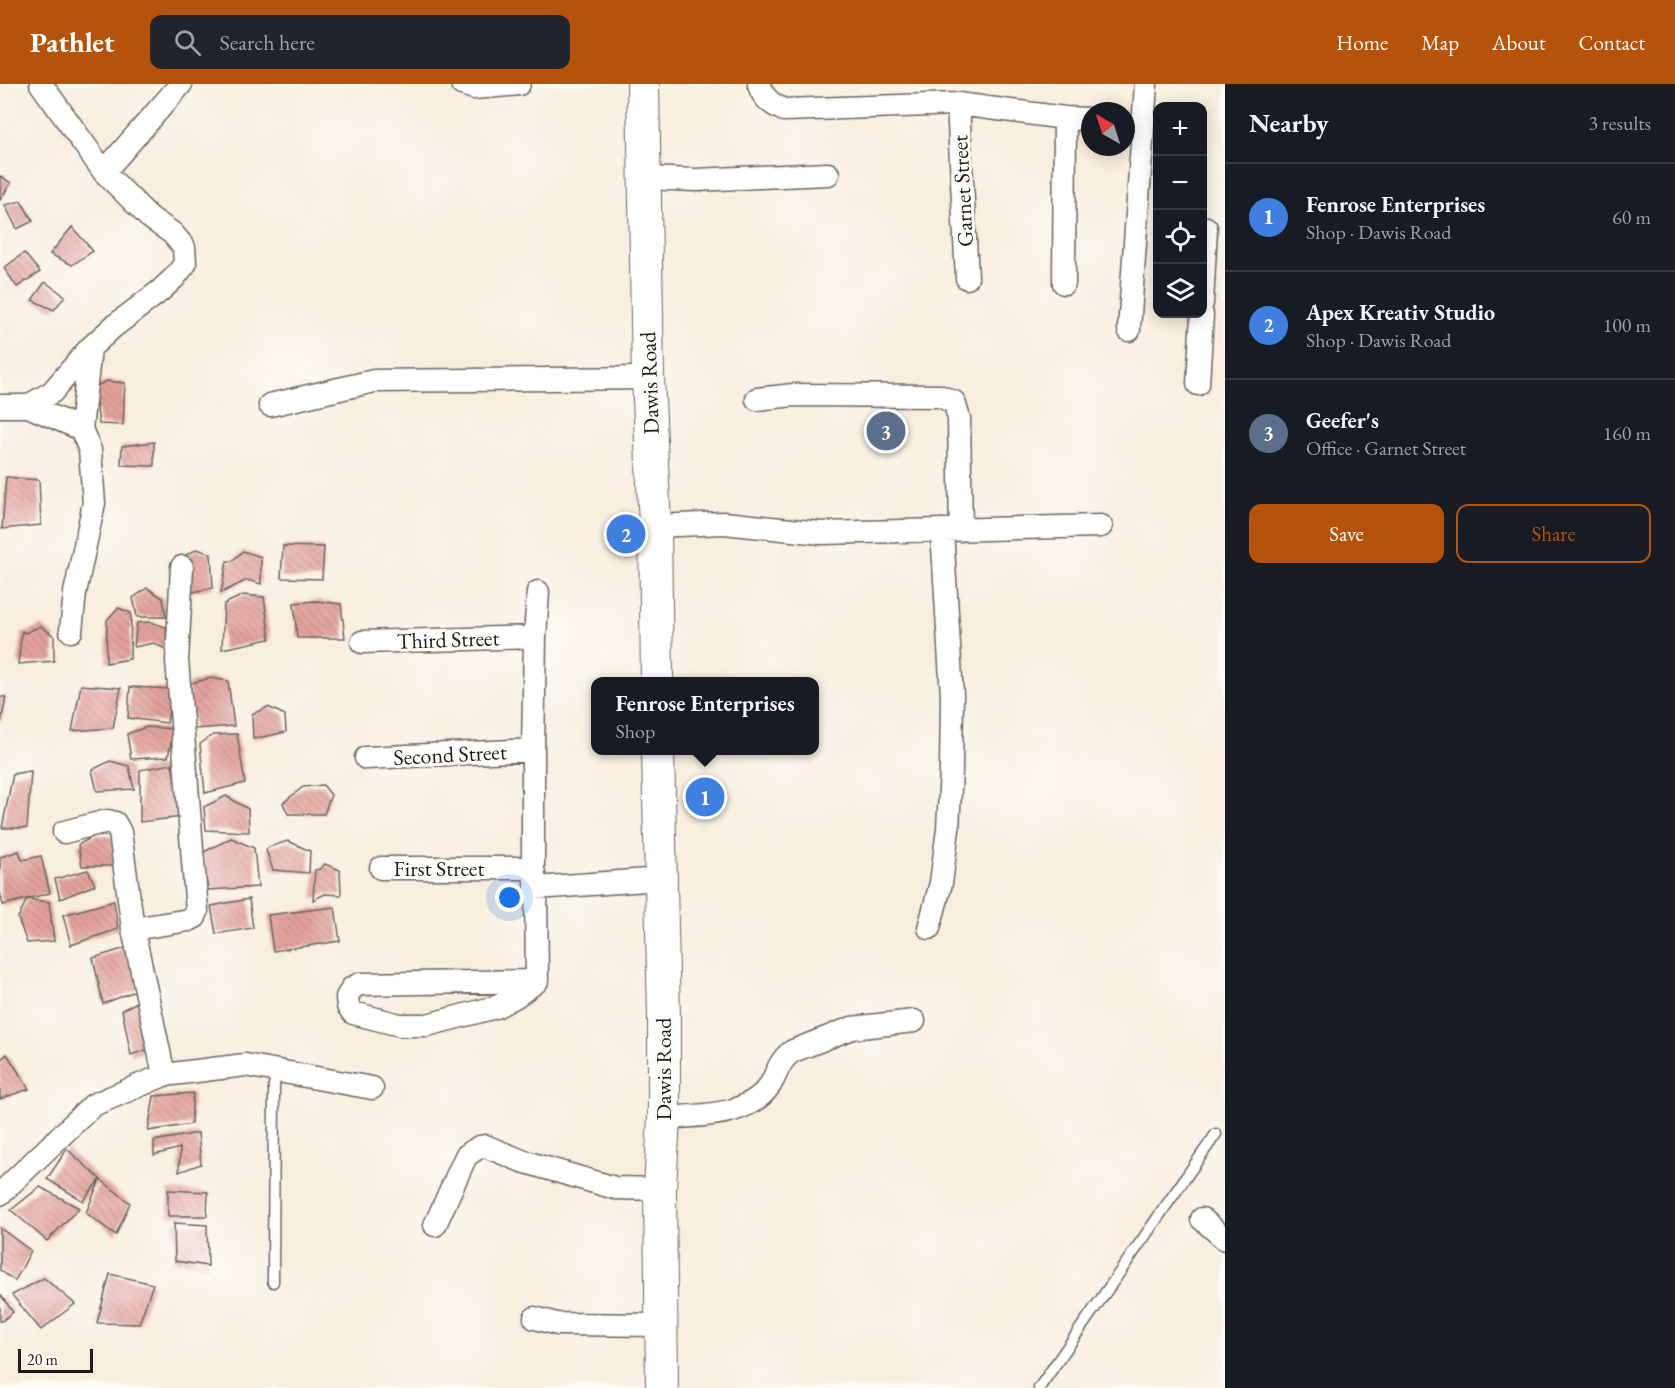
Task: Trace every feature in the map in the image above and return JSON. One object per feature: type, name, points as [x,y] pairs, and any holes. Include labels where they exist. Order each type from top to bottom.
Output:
[{"type":"street","points":[[28,406],[52,392],[90,348],[160,291],[185,264],[184,247],[172,233],[149,217],[104,172],[41,84]]},
{"type":"street","points":[[104,172],[181,84]]},
{"type":"street","points":[[462,84],[474,88],[519,84]]},
{"type":"street","name":"Dawis Road","points":[[643,84],[648,378],[657,677]]},
{"type":"street","points":[[759,84],[760,90],[770,104],[784,110],[958,105],[1081,118]]},
{"type":"street","points":[[1135,117],[1146,84]]},
{"type":"street","name":"Garnet Street","points":[[958,105],[967,278]]},
{"type":"street","points":[[1064,283],[1065,118]]},
{"type":"street","points":[[1129,330],[1147,220],[1135,128]]},
{"type":"street","points":[[644,178],[696,180],[828,174]]},
{"type":"street","points":[[1207,266],[1211,229]]},
{"type":"street","points":[[1198,384],[1202,318]]},
{"type":"street","points":[[71,631],[75,593],[94,503],[90,450],[81,429],[90,348]]},
{"type":"street","points":[[270,405],[374,381],[648,378]]},
{"type":"street","points":[[757,399],[793,395],[939,396],[954,402],[959,418],[951,530],[951,770],[948,829],[941,883],[929,928]]},
{"type":"street","points":[[0,406],[28,406],[81,429]]},
{"type":"street","points":[[654,526],[724,524],[821,533],[1101,526]]},
{"type":"street","points":[[133,929],[189,920],[195,917],[198,911],[177,660],[182,567]]},
{"type":"street","points":[[537,981],[533,750],[538,592]]},
{"type":"street","name":"Third Street","points":[[362,642],[535,637]]},
{"type":"street","name":"Second Street","points":[[366,758],[533,750]]},
{"type":"street","name":"Dawis Road","points":[[658,755],[664,1118],[660,1189],[662,1388]]},
{"type":"street","points":[[64,832],[107,821],[115,823],[120,832],[133,929],[164,1075]]},
{"type":"street","name":"First Street","points":[[381,868],[534,878],[660,879]]},
{"type":"street","points":[[537,981],[496,1007],[427,1024],[400,1025],[354,1013],[348,1006],[346,997],[352,988],[360,984],[537,981]]},
{"type":"street","points":[[664,1118],[721,1112],[742,1107],[758,1098],[769,1086],[780,1062],[793,1051],[852,1028],[914,1021]]},
{"type":"street","points":[[0,1194],[93,1105],[164,1075],[245,1065],[372,1088]]},
{"type":"street","points":[[435,1225],[466,1156],[479,1147],[485,1146],[522,1161],[615,1188],[660,1189]]},
{"type":"street","points":[[1202,1219],[1225,1239]]},
{"type":"street","points":[[535,1318],[557,1324],[662,1325]]},
{"type":"lane","points":[[273,1281],[274,1085],[278,1070]]},
{"type":"lane","points":[[1039,1388],[1216,1134]]},
{"type":"building","points":[[0,176],[11,183],[0,200]]},
{"type":"building","points":[[21,201],[33,221],[17,229],[5,205]]},
{"type":"building","points":[[72,227],[93,251],[72,265],[50,254]]},
{"type":"building","points":[[24,253],[40,272],[17,287],[4,268]]},
{"type":"building","points":[[45,282],[65,296],[54,310],[32,300]]},
{"type":"building","points":[[107,381],[125,383],[123,425],[99,424],[94,387]]},
{"type":"building","points":[[154,442],[154,466],[121,465],[122,446]]},
{"type":"building","points":[[6,477],[39,480],[41,525],[2,529]]},
{"type":"building","points":[[283,546],[324,547],[322,579],[281,578]]},
{"type":"building","points":[[197,549],[211,554],[213,588],[188,593],[186,555]]},
{"type":"building","points":[[243,551],[261,557],[261,584],[247,580],[221,593],[227,561],[232,561]]},
{"type":"building","points":[[147,588],[163,598],[166,617],[137,617],[133,598]]},
{"type":"building","points":[[243,595],[264,597],[270,639],[222,649],[224,604]]},
{"type":"building","points":[[316,601],[341,604],[345,638],[297,638],[294,603]]},
{"type":"building","points":[[118,608],[131,613],[130,659],[106,663],[107,620]]},
{"type":"building","points":[[150,622],[166,627],[167,650],[154,643],[134,647],[137,623]]},
{"type":"building","points":[[41,626],[54,636],[54,661],[18,664],[22,631],[25,633]]},
{"type":"building","points":[[210,678],[228,681],[234,726],[194,729],[188,684]]},
{"type":"building","points":[[81,685],[121,688],[113,728],[72,731]]},
{"type":"building","points":[[130,687],[172,689],[167,723],[128,718]]},
{"type":"building","points":[[0,697],[6,697],[1,723],[0,722]]},
{"type":"building","points":[[268,707],[285,715],[286,732],[253,739],[252,714]]},
{"type":"building","points":[[146,727],[174,729],[168,757],[131,759],[127,734]]},
{"type":"building","points":[[237,734],[245,783],[205,793],[200,744],[213,735]]},
{"type":"building","points":[[110,761],[129,766],[134,789],[97,791],[92,770]]},
{"type":"building","points":[[172,764],[182,817],[140,822],[140,770]]},
{"type":"building","points":[[31,771],[27,828],[2,828],[13,774]]},
{"type":"building","points":[[323,785],[331,795],[324,814],[288,814],[283,803],[303,787]]},
{"type":"building","points":[[226,796],[248,809],[249,832],[206,830],[204,807]]},
{"type":"building","points":[[96,835],[113,837],[115,866],[82,866],[78,845]]},
{"type":"building","points":[[231,838],[254,848],[258,887],[208,890],[202,853]]},
{"type":"building","points":[[288,841],[310,851],[309,873],[273,870],[266,850]]},
{"type":"building","points":[[19,851],[22,860],[41,856],[50,893],[3,905],[0,892],[0,857]]},
{"type":"building","points":[[325,864],[340,870],[341,895],[325,894],[313,900],[315,870]]},
{"type":"building","points":[[88,870],[95,885],[60,899],[55,879]]},
{"type":"building","points":[[27,899],[49,902],[54,941],[27,943],[18,918]]},
{"type":"building","points":[[249,899],[253,928],[216,934],[211,906]]},
{"type":"building","points":[[114,901],[118,929],[71,945],[63,915]]},
{"type":"building","points":[[335,907],[340,941],[273,951],[268,915]]},
{"type":"building","points":[[126,948],[140,989],[103,1004],[93,958]]},
{"type":"building","points":[[143,999],[152,1048],[131,1055],[122,1010]]},
{"type":"building","points":[[7,1054],[29,1089],[0,1099],[0,1060]]},
{"type":"building","points":[[193,1093],[191,1124],[148,1131],[154,1096]]},
{"type":"building","points":[[198,1133],[201,1164],[179,1172],[180,1148],[154,1155],[154,1141]]},
{"type":"building","points":[[67,1149],[100,1179],[83,1201],[47,1179]]},
{"type":"building","points":[[100,1179],[130,1203],[116,1235],[86,1213]]},
{"type":"building","points":[[40,1187],[79,1208],[47,1241],[11,1210]]},
{"type":"building","points":[[168,1190],[208,1192],[207,1216],[168,1216]]},
{"type":"building","points":[[174,1223],[207,1225],[208,1266],[175,1261]]},
{"type":"building","points":[[0,1228],[31,1251],[15,1281],[0,1270]]},
{"type":"building","points":[[110,1274],[153,1284],[139,1324],[97,1323]]},
{"type":"building","points":[[44,1278],[75,1304],[41,1330],[12,1295]]},
{"type":"building","points":[[0,1294],[13,1312],[2,1321],[0,1321]]},
{"type":"place","name":"Geefer's","points":[[886,431]]},
{"type":"place","name":"Apex Kreativ Studio","points":[[626,534]]},
{"type":"place","name":"Fenrose Enterprises","points":[[705,797]]}]
